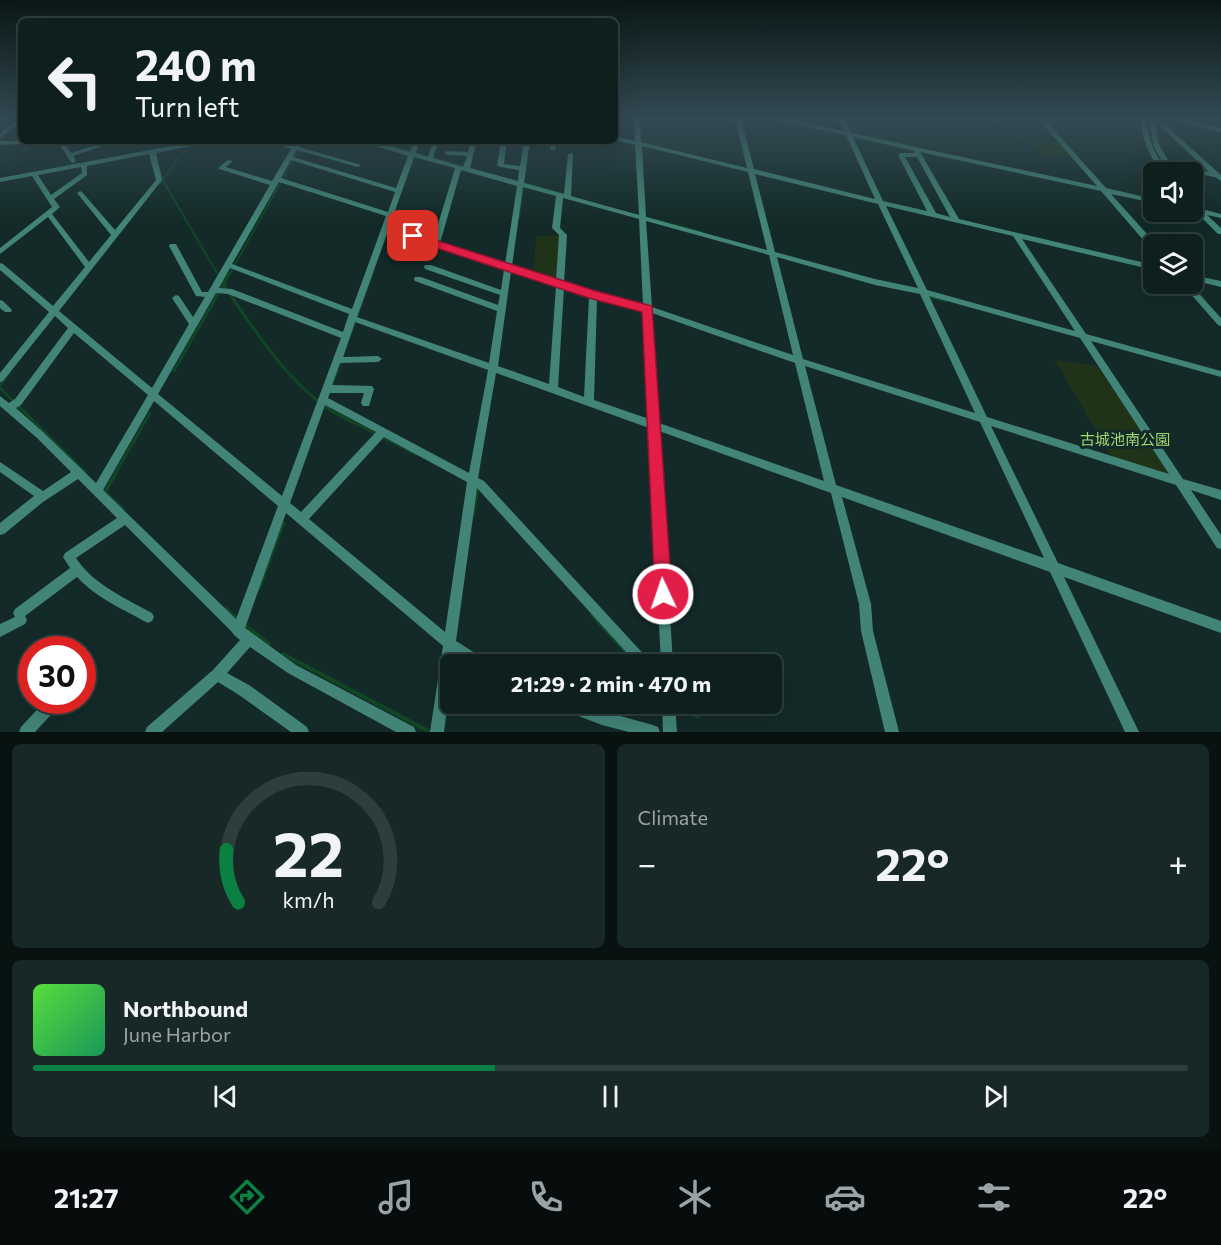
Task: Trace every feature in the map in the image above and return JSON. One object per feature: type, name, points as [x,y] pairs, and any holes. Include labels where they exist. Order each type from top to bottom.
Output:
[{"type":"street","points":[[75,165],[71,155],[77,153]]},
{"type":"street","points":[[0,180],[141,153]]},
{"type":"street","points":[[0,379],[159,180],[153,153]]},
{"type":"street","points":[[97,492],[194,324],[219,292],[231,266],[295,153]]},
{"type":"street","points":[[321,153],[358,165]]},
{"type":"street","points":[[411,153],[1221,374]]},
{"type":"street","points":[[431,158],[432,153]]},
{"type":"street","points":[[436,243],[471,154],[451,153]]},
{"type":"street","points":[[502,153],[500,165],[523,169]]},
{"type":"street","points":[[437,732],[472,482],[510,268],[525,153]]},
{"type":"street","points":[[639,153],[666,654]]},
{"type":"street","points":[[677,153],[1143,265]]},
{"type":"street","points":[[747,153],[866,604],[867,631],[892,732]]},
{"type":"street","points":[[858,153],[986,419],[1132,732]]},
{"type":"street","points":[[911,153],[901,155],[933,215]]},
{"type":"street","points":[[918,153],[956,220]]},
{"type":"street","points":[[923,153],[1102,188],[1143,198]]},
{"type":"street","points":[[1071,153],[1143,235]]},
{"type":"street","points":[[1193,153],[1219,177]]},
{"type":"street","points":[[152,732],[217,674],[242,629],[284,506],[340,360],[345,336],[355,317],[388,228],[390,215],[414,154]]},
{"type":"street","points":[[553,388],[563,235],[556,228],[566,196],[571,154]]},
{"type":"street","points":[[292,159],[399,191]]},
{"type":"street","points":[[230,161],[221,168],[279,180],[390,215]]},
{"type":"street","points":[[50,199],[85,174],[84,164]]},
{"type":"street","points":[[0,252],[56,207],[33,173]]},
{"type":"street","points":[[1203,175],[1219,177]]},
{"type":"street","points":[[80,193],[115,235]]},
{"type":"street","points":[[1203,206],[1221,224]]},
{"type":"street","points":[[1203,212],[1221,216]]},
{"type":"street","points":[[48,213],[89,267]]},
{"type":"street","points":[[1203,216],[1221,232]]},
{"type":"street","points":[[388,228],[593,295],[648,309],[800,361],[1221,495]]},
{"type":"street","points":[[1016,235],[1221,544]]},
{"type":"street","points":[[173,246],[199,294],[219,292],[345,336]]},
{"type":"street","points":[[0,266],[284,506],[450,644],[466,654]]},
{"type":"street","points":[[231,266],[355,317],[493,369],[553,388],[655,427],[1221,627]]},
{"type":"street","points":[[428,267],[504,294]]},
{"type":"street","points":[[418,279],[501,309]]},
{"type":"street","points":[[1203,280],[1221,284]]},
{"type":"street","points":[[1195,294],[1221,323]]},
{"type":"street","points":[[589,401],[593,295]]},
{"type":"street","points":[[176,298],[194,324]]},
{"type":"street","points":[[0,303],[8,310]]},
{"type":"street","points":[[73,328],[10,404],[97,492],[242,629],[292,669],[409,732]]},
{"type":"street","points":[[340,360],[378,359]]},
{"type":"street","points":[[325,397],[369,389],[366,403]]},
{"type":"street","points":[[325,397],[380,434],[480,484],[636,654]]},
{"type":"street","points":[[301,520],[380,434]]},
{"type":"street","points":[[0,466],[42,496]]},
{"type":"street","points":[[0,530],[42,496],[78,473]]},
{"type":"street","points":[[125,519],[69,557],[76,570],[99,588],[148,617]]},
{"type":"street","points":[[0,631],[76,570]]},
{"type":"street","points":[[217,674],[244,690],[302,732]]},
{"type":"street","points":[[26,732],[42,714]]},
{"type":"street","points":[[591,714],[653,732]]},
{"type":"street","points":[[669,714],[670,732]]},
{"type":"green space","points":[[1040,153],[1068,153],[1071,157],[1043,157]]},
{"type":"green space","points":[[560,235],[557,281],[533,273],[536,236]]},
{"type":"green space","name":"古城池南公園","points":[[1055,360],[1097,366],[1172,472],[1169,475],[1111,457]]},
{"type":"waterway","points":[[162,180],[183,153]]},
{"type":"waterway","points":[[230,273],[297,153]]},
{"type":"waterway","points":[[416,153],[466,167]]},
{"type":"waterway","points":[[372,273],[415,154]]},
{"type":"waterway","points":[[157,159],[162,180]]},
{"type":"waterway","points":[[160,183],[162,180]]},
{"type":"waterway","points":[[162,180],[217,273]]},
{"type":"waterway","points":[[521,182],[567,195]]},
{"type":"waterway","points":[[519,219],[523,187]]},
{"type":"waterway","points":[[634,214],[702,232]]},
{"type":"waterway","points":[[224,283],[231,271]]},
{"type":"waterway","points":[[331,388],[373,271]]},
{"type":"waterway","points":[[222,287],[224,283]]},
{"type":"waterway","points":[[224,283],[258,335],[308,393],[342,417],[376,434]]},
{"type":"waterway","points":[[174,371],[219,292]]},
{"type":"waterway","points":[[1199,294],[1204,299]]},
{"type":"waterway","points":[[928,296],[947,301]]},
{"type":"waterway","points":[[0,385],[10,372]]},
{"type":"waterway","points":[[0,388],[85,472]]},
{"type":"waterway","points":[[116,472],[150,413]]},
{"type":"waterway","points":[[382,437],[416,454]]},
{"type":"waterway","points":[[105,492],[117,471]]},
{"type":"waterway","points":[[473,514],[478,486]]},
{"type":"waterway","points":[[105,492],[122,509]]},
{"type":"waterway","points":[[259,588],[283,523]]},
{"type":"waterway","points":[[226,609],[239,621]]},
{"type":"waterway","points":[[592,615],[628,654]]},
{"type":"waterway","points":[[244,625],[269,644]]},
{"type":"waterway","points":[[283,654],[430,732]]},
{"type":"waterway","points":[[694,714],[698,717]]},
{"type":"route","points":[[413,236],[593,295],[648,309],[663,594]]}]
